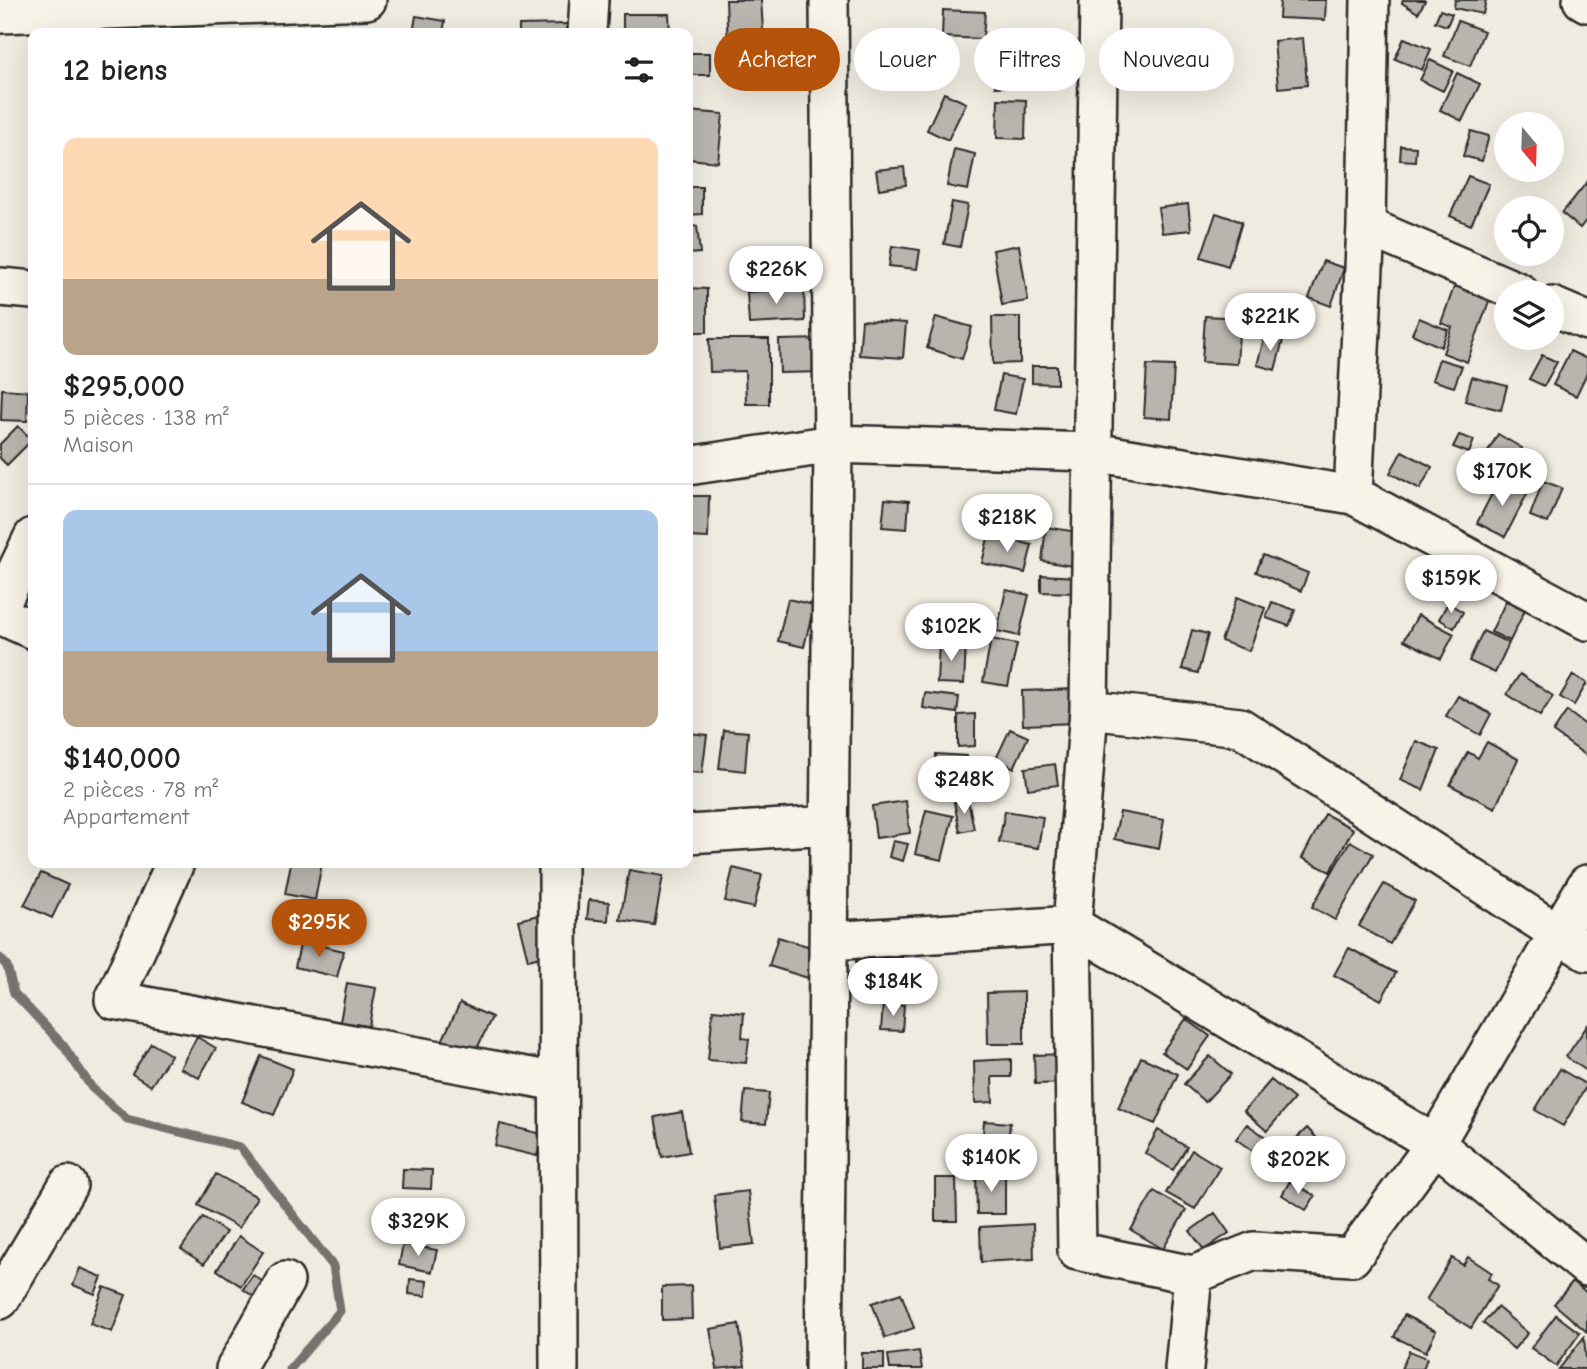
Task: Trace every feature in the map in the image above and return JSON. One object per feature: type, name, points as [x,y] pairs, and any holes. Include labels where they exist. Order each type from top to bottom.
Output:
[{"type":"street","points":[[0,14],[58,16],[309,12],[367,0]]},
{"type":"street","points":[[587,28],[589,0]]},
{"type":"street","points":[[824,1369],[833,444],[829,0]]},
{"type":"street","points":[[1100,0],[1089,710],[1072,925],[1077,1251],[1193,1275],[1254,1251],[1352,1257],[1435,1144],[1574,942],[1587,884]]},
{"type":"street","points":[[1353,495],[1366,226],[1370,0]]},
{"type":"street","points":[[1581,0],[1587,4]]},
{"type":"street","points":[[1366,226],[1494,281]]},
{"type":"street","points":[[0,287],[28,290]]},
{"type":"street","points":[[1564,311],[1587,321]]},
{"type":"street","points":[[693,465],[833,444],[1093,452],[1353,495],[1587,621]]},
{"type":"street","points":[[0,606],[28,547]]},
{"type":"street","points":[[0,615],[28,629]]},
{"type":"street","points":[[1089,710],[1240,727],[1574,942]]},
{"type":"street","points":[[693,834],[830,825]]},
{"type":"street","points":[[173,868],[114,1000],[558,1082]]},
{"type":"street","points":[[558,868],[559,1369]]},
{"type":"street","points":[[830,941],[1072,925],[1435,1144],[1587,1267]]},
{"type":"street","points":[[0,1300],[68,1185]]},
{"type":"street","points":[[1184,1369],[1193,1275]]},
{"type":"street","points":[[235,1369],[285,1281]]},
{"type":"building","points":[[726,0],[761,0],[763,28],[727,28]]},
{"type":"building","points":[[1280,0],[1326,0],[1325,20],[1279,18]]},
{"type":"building","points":[[1403,0],[1425,1],[1418,13],[1402,3]]},
{"type":"building","points":[[1455,0],[1486,0],[1483,14],[1454,8]]},
{"type":"building","points":[[943,10],[985,12],[984,28],[974,28],[974,39],[960,38],[960,28],[942,28]]},
{"type":"building","points":[[1440,10],[1452,14],[1447,26],[1435,22]]},
{"type":"building","points":[[623,14],[669,14],[670,28],[623,28]]},
{"type":"building","points":[[416,16],[445,21],[444,28],[414,28]]},
{"type":"building","points":[[1458,21],[1484,31],[1470,66],[1444,56]]},
{"type":"building","points":[[567,24],[567,28],[519,28],[519,25]]},
{"type":"building","points":[[1303,38],[1307,85],[1278,88],[1274,41]]},
{"type":"building","points":[[1404,38],[1431,49],[1422,70],[1395,59]]},
{"type":"building","points":[[693,53],[710,53],[710,75],[693,75]]},
{"type":"building","points":[[1430,60],[1453,71],[1443,91],[1420,80]]},
{"type":"building","points":[[1457,73],[1480,84],[1462,121],[1440,110]]},
{"type":"building","points":[[944,93],[966,103],[948,140],[927,130]]},
{"type":"building","points":[[998,99],[1026,100],[1025,139],[997,138]]},
{"type":"building","points":[[693,111],[723,114],[718,162],[693,160]]},
{"type":"building","points":[[1471,131],[1489,136],[1482,161],[1463,156]]},
{"type":"building","points":[[1401,146],[1416,147],[1415,161],[1400,160]]},
{"type":"building","points":[[954,149],[975,154],[968,190],[947,186]]},
{"type":"building","points":[[904,167],[906,185],[879,189],[876,170]]},
{"type":"building","points":[[1468,176],[1489,184],[1471,225],[1450,216]]},
{"type":"building","points":[[1587,182],[1587,219],[1580,228],[1564,215],[1564,211]]},
{"type":"building","points":[[693,187],[702,187],[702,214],[693,215]]},
{"type":"building","points":[[952,202],[968,205],[960,247],[944,244]]},
{"type":"building","points":[[1188,204],[1191,230],[1162,233],[1158,208]]},
{"type":"building","points":[[1216,213],[1242,222],[1228,266],[1201,257]]},
{"type":"building","points":[[693,226],[697,226],[700,253],[693,254]]},
{"type":"building","points":[[1019,245],[1028,301],[1002,305],[993,250]]},
{"type":"building","points":[[892,246],[920,250],[917,269],[889,266]]},
{"type":"building","points":[[1323,261],[1344,268],[1331,306],[1309,298]]},
{"type":"building","points":[[1457,279],[1493,290],[1467,362],[1443,353],[1452,327],[1441,323]]},
{"type":"building","points":[[693,288],[707,289],[707,332],[693,332]]},
{"type":"building","points":[[804,289],[805,321],[749,324],[747,292]]},
{"type":"building","points":[[1205,316],[1240,318],[1237,364],[1202,362]]},
{"type":"building","points":[[936,317],[972,327],[962,359],[927,348]]},
{"type":"building","points":[[992,317],[1020,317],[1020,363],[993,364]]},
{"type":"building","points":[[1419,318],[1448,330],[1441,347],[1412,334]]},
{"type":"building","points":[[862,320],[906,323],[903,358],[859,355]]},
{"type":"building","points":[[1265,335],[1283,340],[1275,370],[1257,365]]},
{"type":"building","points":[[709,339],[769,339],[769,404],[746,404],[745,371],[710,372]]},
{"type":"building","points":[[823,339],[824,372],[780,373],[779,340]]},
{"type":"building","points":[[1570,351],[1587,359],[1587,373],[1576,396],[1553,385]]},
{"type":"building","points":[[1542,355],[1557,362],[1544,386],[1529,379]]},
{"type":"building","points":[[1439,359],[1462,366],[1454,387],[1432,380]]},
{"type":"building","points":[[1147,365],[1174,366],[1171,419],[1144,417]]},
{"type":"building","points":[[1032,366],[1057,366],[1057,384],[1032,383]]},
{"type":"building","points":[[1001,375],[1023,379],[1016,414],[994,410]]},
{"type":"building","points":[[1472,377],[1507,386],[1501,410],[1465,401]]},
{"type":"building","points":[[2,389],[28,391],[27,421],[1,420]]},
{"type":"building","points":[[18,426],[28,436],[28,444],[7,465],[0,458],[0,444]]},
{"type":"building","points":[[1498,434],[1522,448],[1504,480],[1480,466]]},
{"type":"building","points":[[1459,435],[1474,440],[1469,453],[1453,447]]},
{"type":"building","points":[[1402,451],[1432,467],[1420,489],[1390,473]]},
{"type":"building","points":[[1499,480],[1527,494],[1505,537],[1477,523]]},
{"type":"building","points":[[1543,481],[1562,488],[1548,523],[1530,516]]},
{"type":"building","points":[[693,496],[709,496],[708,538],[693,537]]},
{"type":"building","points":[[885,499],[909,501],[907,529],[882,527]]},
{"type":"building","points":[[1046,527],[1090,534],[1084,568],[1042,561]]},
{"type":"building","points":[[989,534],[1032,545],[1025,573],[982,563]]},
{"type":"building","points":[[1263,555],[1308,573],[1301,591],[1256,572]]},
{"type":"building","points":[[1041,575],[1077,577],[1076,593],[1041,592]]},
{"type":"building","points":[[1006,590],[1029,595],[1019,636],[997,631]]},
{"type":"building","points":[[1237,597],[1265,608],[1249,651],[1221,641]]},
{"type":"building","points":[[788,599],[814,605],[804,647],[778,641]]},
{"type":"building","points":[[1506,601],[1525,610],[1510,641],[1491,632]]},
{"type":"building","points":[[1272,602],[1295,610],[1289,626],[1266,618]]},
{"type":"building","points":[[1448,603],[1463,612],[1454,628],[1439,619]]},
{"type":"building","points":[[1418,615],[1454,634],[1441,659],[1404,640]]},
{"type":"building","points":[[1192,630],[1208,634],[1198,673],[1182,669]]},
{"type":"building","points":[[1483,631],[1509,643],[1495,673],[1469,661]]},
{"type":"building","points":[[991,639],[1017,644],[1008,686],[983,682]]},
{"type":"building","points":[[939,642],[966,643],[964,684],[937,683]]},
{"type":"building","points":[[1520,674],[1553,696],[1540,716],[1507,694]]},
{"type":"building","points":[[1573,675],[1587,683],[1574,705],[1560,697]]},
{"type":"building","points":[[1075,689],[1076,723],[1023,725],[1022,691]]},
{"type":"building","points":[[925,693],[959,697],[957,713],[923,708]]},
{"type":"building","points":[[1458,696],[1491,714],[1480,735],[1446,716]]},
{"type":"building","points":[[1567,711],[1587,726],[1587,756],[1553,732]]},
{"type":"building","points":[[975,714],[975,746],[958,747],[958,715]]},
{"type":"building","points":[[1010,729],[1028,737],[1014,768],[996,759]]},
{"type":"building","points":[[724,730],[748,732],[745,771],[719,768]]},
{"type":"building","points":[[693,734],[707,735],[702,773],[693,772]]},
{"type":"building","points":[[1416,741],[1439,750],[1423,790],[1400,780]]},
{"type":"building","points":[[1487,742],[1518,759],[1495,808],[1450,785],[1468,752],[1478,758]]},
{"type":"building","points":[[936,754],[967,756],[966,792],[934,790]]},
{"type":"building","points":[[1055,764],[1058,785],[1028,789],[1025,768]]},
{"type":"building","points":[[968,800],[974,829],[960,832],[954,802]]},
{"type":"building","points":[[906,801],[910,833],[876,838],[872,806]]},
{"type":"building","points":[[926,810],[953,816],[942,860],[915,854]]},
{"type":"building","points":[[1005,811],[1043,817],[1038,848],[999,842]]},
{"type":"building","points":[[1120,812],[1164,820],[1159,848],[1114,839]]},
{"type":"building","points":[[1325,814],[1353,829],[1330,872],[1302,858]]},
{"type":"building","points":[[893,841],[908,844],[903,861],[889,857]]},
{"type":"building","points":[[1350,841],[1373,854],[1335,920],[1312,907]]},
{"type":"building","points":[[290,868],[321,868],[315,900],[285,894]]},
{"type":"building","points":[[733,868],[762,875],[754,908],[725,901]]},
{"type":"building","points":[[629,870],[663,876],[654,925],[620,920]]},
{"type":"building","points":[[41,873],[68,885],[52,918],[24,905]]},
{"type":"building","points":[[1384,884],[1415,901],[1390,944],[1359,926]]},
{"type":"building","points":[[589,900],[609,902],[608,921],[587,919]]},
{"type":"building","points":[[547,913],[557,953],[528,960],[518,920]]},
{"type":"building","points":[[778,937],[817,949],[808,978],[769,966]]},
{"type":"building","points":[[301,941],[344,951],[337,977],[295,967]]},
{"type":"building","points":[[1349,948],[1396,973],[1381,1000],[1334,975]]},
{"type":"building","points":[[902,957],[904,988],[858,991],[856,960]]},
{"type":"building","points":[[347,983],[376,988],[369,1026],[340,1022]]},
{"type":"building","points":[[1024,992],[1024,1044],[988,1044],[987,993]]},
{"type":"building","points":[[460,1003],[492,1017],[473,1057],[441,1043]]},
{"type":"building","points":[[883,1004],[904,1005],[902,1031],[881,1030]]},
{"type":"building","points":[[713,1010],[744,1013],[742,1038],[749,1039],[746,1063],[708,1060]]},
{"type":"building","points":[[1186,1019],[1210,1036],[1187,1069],[1162,1052]]},
{"type":"building","points":[[1587,1026],[1587,1071],[1566,1057]]},
{"type":"building","points":[[197,1037],[216,1048],[199,1078],[180,1068]]},
{"type":"building","points":[[151,1043],[171,1055],[151,1086],[132,1074]]},
{"type":"building","points":[[1070,1054],[1070,1083],[1035,1084],[1034,1055]]},
{"type":"building","points":[[261,1056],[293,1069],[274,1115],[242,1102]]},
{"type":"building","points":[[1210,1056],[1231,1074],[1205,1102],[1184,1084]]},
{"type":"building","points":[[1141,1057],[1178,1074],[1155,1124],[1118,1108]]},
{"type":"building","points":[[1011,1059],[1011,1077],[992,1077],[993,1102],[975,1103],[974,1061]]},
{"type":"building","points":[[1560,1069],[1587,1085],[1563,1126],[1535,1110]]},
{"type":"building","points":[[1271,1080],[1294,1099],[1267,1131],[1244,1111]]},
{"type":"building","points":[[745,1091],[769,1093],[766,1124],[742,1122]]},
{"type":"building","points":[[682,1112],[689,1152],[662,1157],[655,1117]]},
{"type":"building","points":[[984,1121],[1010,1123],[1006,1164],[981,1161]]},
{"type":"building","points":[[500,1124],[542,1134],[537,1156],[495,1146]]},
{"type":"building","points":[[1247,1124],[1271,1141],[1260,1156],[1236,1139]]},
{"type":"building","points":[[1307,1128],[1336,1158],[1327,1167],[1317,1157],[1293,1179],[1274,1160]]},
{"type":"building","points":[[1158,1130],[1187,1147],[1173,1170],[1145,1153]]},
{"type":"building","points":[[1192,1150],[1220,1167],[1195,1209],[1166,1193]]},
{"type":"building","points":[[403,1169],[432,1170],[431,1189],[402,1188]]},
{"type":"building","points":[[216,1174],[257,1197],[239,1228],[198,1205]]},
{"type":"building","points":[[976,1174],[1005,1174],[1005,1214],[977,1214]]},
{"type":"building","points":[[935,1178],[956,1178],[957,1221],[935,1221]]},
{"type":"building","points":[[1290,1181],[1315,1196],[1306,1210],[1282,1195]]},
{"type":"building","points":[[748,1191],[754,1244],[720,1248],[714,1195]]},
{"type":"building","points":[[1154,1191],[1186,1210],[1163,1249],[1131,1230]]},
{"type":"building","points":[[1215,1213],[1229,1233],[1204,1250],[1190,1231]]},
{"type":"building","points":[[203,1217],[226,1232],[204,1264],[181,1249]]},
{"type":"building","points":[[1033,1224],[1034,1259],[981,1262],[980,1227]]},
{"type":"building","points":[[239,1236],[263,1252],[241,1286],[217,1270]]},
{"type":"building","points":[[403,1244],[437,1250],[432,1272],[399,1265]]},
{"type":"building","points":[[1468,1257],[1492,1273],[1488,1279],[1498,1285],[1471,1328],[1426,1300],[1452,1258],[1463,1265]]},
{"type":"building","points":[[80,1268],[102,1277],[95,1294],[73,1285]]},
{"type":"building","points":[[253,1275],[275,1290],[265,1305],[243,1289]]},
{"type":"building","points":[[410,1279],[427,1281],[426,1296],[409,1294]]},
{"type":"building","points":[[1573,1281],[1587,1293],[1587,1332],[1554,1304]]},
{"type":"building","points":[[691,1286],[692,1319],[662,1320],[662,1287]]},
{"type":"building","points":[[104,1287],[126,1295],[112,1332],[90,1324]]},
{"type":"building","points":[[901,1293],[914,1328],[885,1338],[872,1303]]},
{"type":"building","points":[[1497,1307],[1528,1333],[1514,1349],[1483,1323]]},
{"type":"building","points":[[1404,1315],[1436,1331],[1426,1352],[1394,1337]]},
{"type":"building","points":[[1556,1315],[1580,1333],[1556,1366],[1531,1348]]},
{"type":"building","points":[[739,1324],[745,1366],[717,1369],[710,1329]]},
{"type":"building","points":[[1584,1337],[1587,1369],[1559,1369]]},
{"type":"building","points":[[919,1351],[922,1369],[890,1369],[888,1355]]},
{"type":"building","points":[[1409,1351],[1427,1358],[1423,1369],[1401,1369]]},
{"type":"building","points":[[862,1353],[884,1353],[884,1369],[862,1369]]},
{"type":"waterway","points":[[0,958],[7,966],[14,993],[63,1045],[92,1088],[127,1119],[240,1147],[333,1266],[340,1311],[290,1369]]}]
